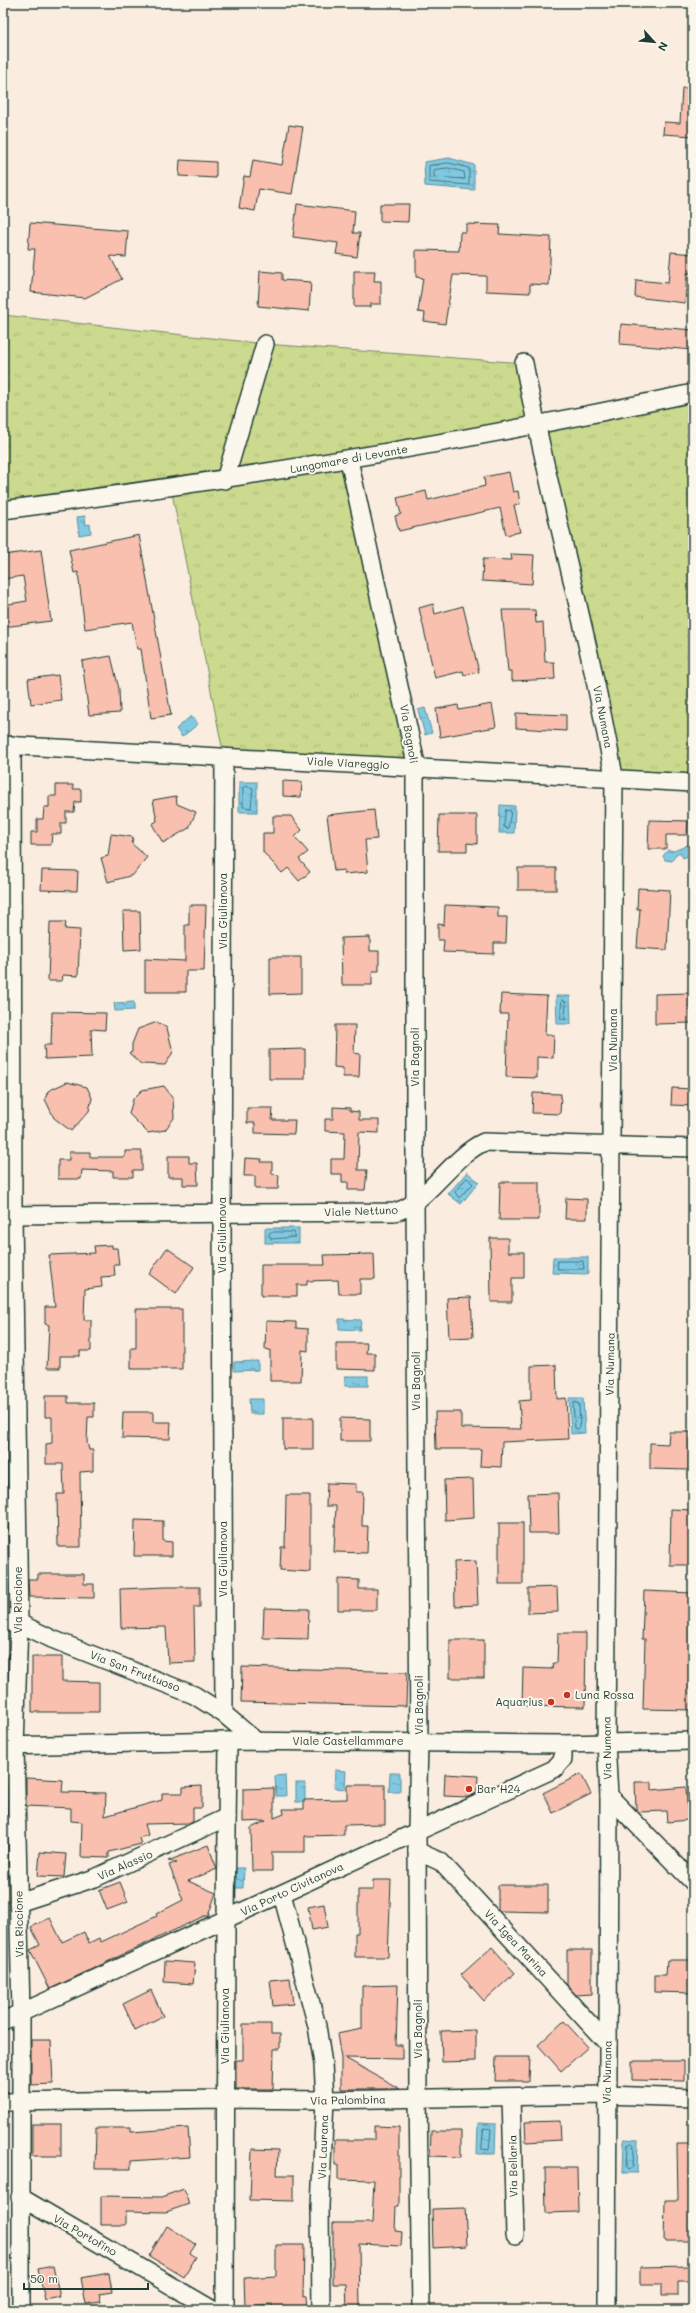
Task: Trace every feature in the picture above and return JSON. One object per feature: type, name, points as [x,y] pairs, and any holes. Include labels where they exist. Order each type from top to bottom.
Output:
[{"type":"street","points":[[224,480],[265,344]]},
{"type":"street","name":"Via Numana","points":[[524,363],[536,427],[601,702],[614,777],[606,1742],[609,1796],[608,2044],[606,2095],[607,2310]]},
{"type":"street","name":"Lungomare di Levante","points":[[3,510],[224,480],[349,460],[536,427],[693,393]]},
{"type":"street","name":"Via Bagnoli","points":[[349,460],[414,751],[415,767],[415,1202],[419,1741],[417,1851],[421,2310]]},
{"type":"street","name":"Viale Viareggio","points":[[7,745],[614,777],[693,783]]},
{"type":"street","name":"Via Riccione","points":[[7,745],[11,1623],[9,1746],[11,1859],[18,1903],[21,2013],[11,2102],[20,2197],[21,2310]]},
{"type":"street","name":"Via Giulianova","points":[[224,757],[222,1213],[224,1714]]},
{"type":"street","name":"Viale Nettuno","points":[[8,1215],[394,1212],[402,1210],[415,1202],[463,1154],[484,1142],[612,1144],[693,1148]]},
{"type":"street","name":"Via San Fruttuoso","points":[[11,1623],[198,1697],[224,1714],[256,1741]]},
{"type":"street","name":"Via Giulianova","points":[[225,2310],[228,1741]]},
{"type":"street","name":"Viale Castellammare","points":[[9,1746],[228,1741],[419,1741],[563,1744],[693,1741]]},
{"type":"street","name":"Via Porto Civitanova","points":[[3,2021],[556,1768],[564,1757],[563,1744]]},
{"type":"street","points":[[609,1796],[693,1882]]},
{"type":"street","name":"Via Alassio","points":[[18,1903],[95,1878],[227,1818]]},
{"type":"street","name":"Via Igea Marina","points":[[417,1851],[433,1857],[441,1862],[608,2044]]},
{"type":"street","name":"Via Laurana","points":[[282,1894],[320,2039],[325,2100],[320,2206],[321,2310]]},
{"type":"street","points":[[3,2014],[21,2013]]},
{"type":"street","name":"Via Palombina","points":[[11,2102],[225,2099],[418,2099],[606,2095],[693,2098]]},
{"type":"street","name":"Via Bellaria","points":[[511,2097],[515,2235]]},
{"type":"street","name":"Via Portofino","points":[[20,2197],[213,2310]]},
{"type":"green space","points":[[3,315],[265,344],[524,363],[536,426],[693,393],[693,783],[614,777],[536,427],[349,460],[415,767],[224,757],[171,488],[3,510]]},
{"type":"water","points":[[449,158],[474,165],[474,190],[425,186],[424,162]]},
{"type":"water","points":[[85,516],[86,525],[90,524],[91,533],[79,535],[77,517]]},
{"type":"water","points":[[425,708],[432,733],[425,735],[418,710]]},
{"type":"water","points":[[191,716],[198,724],[182,737],[176,729]]},
{"type":"water","points":[[239,782],[257,782],[257,812],[239,812]]},
{"type":"water","points":[[500,805],[515,806],[514,833],[499,833]]},
{"type":"water","points":[[693,836],[693,854],[683,858],[680,852],[676,854],[672,861],[665,860],[663,856],[668,850],[674,851],[688,845]]},
{"type":"water","points":[[556,996],[570,996],[571,1024],[557,1024]]},
{"type":"water","points":[[134,1002],[134,1010],[115,1011],[114,1003]]},
{"type":"water","points":[[467,1172],[479,1182],[461,1204],[448,1194]]},
{"type":"water","points":[[265,1228],[299,1228],[299,1243],[265,1243]]},
{"type":"water","points":[[553,1257],[588,1257],[588,1274],[552,1273]]},
{"type":"water","points":[[339,1319],[361,1320],[360,1330],[339,1329]]},
{"type":"water","points":[[258,1361],[258,1370],[234,1371],[234,1362]]},
{"type":"water","points":[[345,1376],[368,1376],[368,1386],[345,1386]]},
{"type":"water","points":[[569,1398],[583,1398],[585,1433],[571,1434]]},
{"type":"water","points":[[249,1399],[263,1399],[263,1414],[250,1414]]},
{"type":"water","points":[[335,1770],[346,1771],[345,1789],[334,1788]]},
{"type":"water","points":[[390,1773],[400,1773],[400,1792],[389,1792]]},
{"type":"water","points":[[285,1775],[286,1796],[276,1796],[275,1776]]},
{"type":"water","points":[[296,1783],[305,1783],[305,1802],[296,1802]]},
{"type":"water","points":[[233,1868],[244,1868],[243,1888],[233,1888]]},
{"type":"water","points":[[478,2123],[496,2124],[495,2154],[477,2154]]},
{"type":"water","points":[[624,2139],[638,2140],[637,2173],[623,2173]]},
{"type":"building","points":[[682,88],[693,88],[693,136],[663,134],[664,122],[680,123]]},
{"type":"building","points":[[289,125],[303,127],[292,194],[259,189],[255,211],[239,208],[244,176],[250,177],[253,160],[282,165]]},
{"type":"building","points":[[180,160],[216,162],[216,178],[179,176]]},
{"type":"building","points":[[297,204],[355,211],[353,233],[360,233],[357,257],[336,254],[338,243],[293,237]]},
{"type":"building","points":[[380,204],[409,204],[408,222],[380,221]]},
{"type":"building","points":[[30,223],[128,231],[126,257],[110,256],[122,279],[85,298],[31,292],[35,249],[28,249]]},
{"type":"building","points":[[466,224],[500,225],[499,234],[551,237],[549,285],[530,284],[530,293],[486,291],[486,276],[453,275],[445,324],[424,321],[425,313],[418,312],[423,278],[416,277],[416,250],[459,251],[460,232],[466,232]]},
{"type":"building","points":[[671,252],[693,254],[693,273],[687,273],[685,303],[635,297],[636,280],[668,283]]},
{"type":"building","points":[[260,271],[282,273],[282,280],[311,282],[309,311],[258,306]]},
{"type":"building","points":[[354,271],[375,271],[374,281],[381,281],[381,304],[370,304],[370,307],[354,307]]},
{"type":"building","points":[[621,324],[693,330],[693,350],[620,344]]},
{"type":"building","points":[[509,472],[513,492],[518,491],[520,504],[514,505],[520,532],[506,535],[500,508],[399,531],[395,516],[401,514],[397,498],[426,491],[428,500],[485,486],[484,477]]},
{"type":"building","points":[[139,535],[171,715],[151,718],[141,649],[137,649],[132,622],[85,629],[78,572],[74,573],[69,550]]},
{"type":"building","points":[[41,550],[51,621],[3,627],[3,605],[27,601],[23,576],[3,579],[3,555]]},
{"type":"building","points":[[511,554],[534,555],[532,584],[482,581],[483,559],[512,560]]},
{"type":"building","points":[[433,604],[435,614],[463,606],[479,672],[464,675],[463,671],[435,678],[419,608]]},
{"type":"building","points":[[502,610],[535,610],[536,623],[543,622],[545,662],[554,662],[555,679],[512,681],[512,671],[508,671]]},
{"type":"building","points":[[111,656],[119,689],[120,713],[89,715],[82,661]]},
{"type":"building","points":[[58,675],[61,700],[31,704],[28,679]]},
{"type":"building","points":[[492,704],[496,727],[440,737],[436,709],[458,705],[459,710]]},
{"type":"building","points":[[516,713],[566,715],[566,731],[516,728]]},
{"type":"building","points":[[283,781],[302,782],[301,797],[283,796]]},
{"type":"building","points":[[56,785],[73,785],[73,789],[81,789],[81,802],[75,802],[74,812],[66,812],[66,823],[61,823],[61,834],[52,834],[51,845],[31,845],[31,832],[37,832],[37,819],[43,819],[44,807],[49,807],[49,796],[56,796]]},
{"type":"building","points":[[176,796],[177,804],[196,812],[189,828],[163,843],[152,824],[157,821],[153,800]]},
{"type":"building","points":[[374,810],[377,839],[365,840],[368,872],[344,874],[344,870],[334,871],[327,815]]},
{"type":"building","points":[[439,815],[477,815],[477,844],[467,843],[467,851],[438,851]]},
{"type":"building","points":[[273,816],[291,816],[302,830],[295,837],[308,852],[299,859],[310,872],[299,881],[288,868],[282,873],[263,852],[263,833],[273,833]]},
{"type":"building","points":[[649,820],[688,821],[687,835],[666,835],[666,849],[648,849]]},
{"type":"building","points":[[111,834],[133,837],[132,844],[147,857],[133,875],[108,882],[101,858],[108,856]]},
{"type":"building","points":[[518,868],[556,868],[556,890],[518,890]]},
{"type":"building","points":[[42,870],[78,871],[77,891],[41,890]]},
{"type":"building","points":[[638,888],[670,890],[667,950],[637,948],[640,909],[637,909]]},
{"type":"building","points":[[189,905],[206,905],[204,971],[186,971],[186,992],[145,992],[145,959],[185,961],[185,925],[189,925]]},
{"type":"building","points":[[445,905],[498,907],[498,917],[507,917],[506,943],[494,943],[494,954],[443,952],[444,940],[438,940],[438,924],[444,925]]},
{"type":"building","points":[[123,911],[140,911],[141,949],[124,950]]},
{"type":"building","points":[[50,922],[66,922],[65,929],[80,930],[78,976],[63,975],[62,981],[48,981]]},
{"type":"building","points":[[370,937],[370,951],[379,951],[379,971],[372,971],[372,985],[342,985],[341,938]]},
{"type":"building","points":[[270,957],[301,957],[301,993],[270,994]]},
{"type":"building","points":[[690,993],[691,1023],[655,1024],[655,994]]},
{"type":"building","points":[[501,994],[547,996],[545,1035],[554,1035],[553,1058],[537,1057],[537,1078],[506,1077],[508,1014],[500,1014]]},
{"type":"building","points":[[52,1012],[106,1013],[105,1030],[91,1029],[92,1057],[45,1059],[44,1045],[51,1045]]},
{"type":"building","points":[[157,1022],[167,1028],[173,1052],[165,1065],[141,1064],[129,1053],[132,1052],[132,1044],[138,1029]]},
{"type":"building","points":[[335,1025],[355,1025],[354,1053],[360,1054],[359,1077],[343,1077],[343,1068],[334,1067]]},
{"type":"building","points":[[305,1049],[305,1079],[269,1079],[269,1050]]},
{"type":"building","points":[[67,1082],[87,1087],[92,1098],[89,1111],[71,1131],[54,1118],[45,1099],[48,1091]]},
{"type":"building","points":[[164,1086],[173,1098],[174,1118],[165,1130],[148,1133],[129,1114],[133,1099],[142,1090]]},
{"type":"building","points":[[672,1088],[693,1089],[693,1106],[671,1105]]},
{"type":"building","points":[[533,1093],[561,1094],[560,1114],[532,1113]]},
{"type":"building","points":[[333,1107],[350,1108],[350,1111],[359,1112],[359,1120],[379,1120],[379,1133],[359,1132],[358,1170],[367,1170],[365,1190],[348,1190],[348,1182],[342,1182],[342,1174],[331,1174],[331,1159],[344,1159],[345,1132],[325,1131],[325,1119],[333,1119]]},
{"type":"building","points":[[247,1108],[273,1108],[272,1120],[295,1120],[294,1134],[255,1133],[255,1123],[247,1123]]},
{"type":"building","points":[[125,1151],[142,1151],[142,1170],[133,1170],[133,1177],[113,1177],[113,1171],[82,1170],[81,1179],[58,1179],[58,1160],[69,1160],[69,1152],[90,1152],[90,1157],[125,1157]]},
{"type":"building","points":[[168,1156],[189,1156],[189,1163],[197,1163],[198,1185],[183,1185],[183,1177],[168,1177]]},
{"type":"building","points":[[245,1158],[262,1159],[261,1162],[272,1162],[272,1174],[279,1175],[278,1189],[255,1189],[255,1176],[244,1176]]},
{"type":"building","points":[[500,1182],[539,1182],[539,1220],[499,1220]]},
{"type":"building","points":[[566,1198],[587,1199],[587,1219],[565,1219]]},
{"type":"building","points":[[490,1238],[508,1238],[508,1252],[524,1252],[524,1278],[512,1278],[512,1302],[491,1302]]},
{"type":"building","points":[[112,1245],[112,1248],[117,1248],[119,1265],[114,1265],[115,1276],[101,1277],[102,1287],[85,1289],[84,1320],[91,1320],[91,1351],[80,1351],[80,1356],[60,1356],[60,1368],[47,1368],[49,1325],[45,1324],[45,1307],[55,1307],[49,1255],[95,1253],[94,1246]]},
{"type":"building","points":[[167,1248],[194,1267],[176,1294],[149,1274]]},
{"type":"building","points":[[374,1254],[375,1279],[360,1279],[360,1294],[339,1294],[338,1280],[307,1281],[307,1285],[297,1285],[297,1296],[261,1296],[261,1265],[325,1265],[324,1255]]},
{"type":"building","points":[[471,1297],[473,1337],[449,1338],[447,1298]]},
{"type":"building","points":[[136,1309],[182,1309],[182,1369],[131,1369],[131,1348],[136,1348]]},
{"type":"building","points":[[266,1321],[296,1322],[296,1328],[308,1329],[308,1351],[302,1350],[301,1381],[270,1381],[270,1350],[265,1349]]},
{"type":"building","points":[[336,1343],[367,1343],[366,1353],[375,1353],[375,1370],[336,1369]]},
{"type":"building","points":[[556,1365],[557,1399],[566,1398],[568,1439],[502,1442],[501,1467],[480,1466],[481,1449],[436,1449],[435,1412],[461,1412],[461,1428],[521,1429],[519,1401],[531,1400],[531,1366]]},
{"type":"building","points":[[45,1396],[68,1396],[68,1403],[94,1403],[94,1417],[88,1417],[87,1442],[89,1450],[93,1450],[93,1471],[80,1472],[81,1547],[58,1547],[57,1494],[64,1494],[63,1464],[46,1464],[46,1444],[52,1443],[52,1417],[45,1417]]},
{"type":"building","points":[[123,1412],[153,1412],[153,1422],[171,1422],[170,1439],[122,1438]]},
{"type":"building","points":[[283,1418],[313,1418],[313,1449],[283,1449]]},
{"type":"building","points":[[340,1418],[370,1419],[370,1441],[340,1441]]},
{"type":"building","points":[[669,1432],[690,1432],[689,1470],[650,1469],[650,1443],[668,1444]]},
{"type":"building","points":[[473,1479],[474,1518],[445,1520],[444,1480]]},
{"type":"building","points":[[327,1483],[356,1484],[356,1492],[363,1492],[362,1526],[368,1526],[367,1553],[334,1552],[336,1506],[326,1506]]},
{"type":"building","points":[[558,1493],[559,1533],[529,1533],[528,1494]]},
{"type":"building","points":[[286,1495],[310,1495],[310,1572],[280,1570],[281,1547],[285,1547]]},
{"type":"building","points":[[671,1509],[693,1510],[693,1565],[670,1565]]},
{"type":"building","points":[[135,1520],[163,1521],[163,1541],[172,1542],[172,1556],[134,1556]]},
{"type":"building","points":[[499,1523],[523,1523],[523,1584],[499,1584]]},
{"type":"building","points":[[476,1561],[478,1605],[455,1606],[454,1562]]},
{"type":"building","points":[[38,1574],[84,1574],[84,1584],[94,1584],[94,1598],[29,1597],[28,1579],[38,1579]]},
{"type":"building","points":[[338,1579],[359,1580],[359,1589],[377,1589],[377,1610],[338,1610]]},
{"type":"building","points":[[200,1587],[200,1607],[194,1607],[195,1662],[168,1663],[166,1627],[121,1628],[120,1589]]},
{"type":"building","points":[[557,1587],[558,1612],[528,1613],[528,1588]]},
{"type":"building","points":[[644,1591],[693,1593],[693,1710],[643,1709],[645,1639],[642,1639]]},
{"type":"building","points":[[264,1608],[309,1609],[308,1639],[263,1638]]},
{"type":"building","points":[[558,1633],[586,1633],[585,1707],[522,1706],[523,1668],[552,1669],[553,1663],[557,1663]]},
{"type":"building","points":[[450,1640],[484,1640],[484,1678],[450,1678]]},
{"type":"building","points":[[32,1657],[62,1657],[62,1681],[99,1682],[99,1712],[32,1712]]},
{"type":"building","points":[[242,1667],[407,1672],[406,1706],[241,1702]]},
{"type":"building","points":[[445,1774],[478,1776],[477,1793],[468,1797],[444,1796]]},
{"type":"building","points":[[581,1774],[591,1794],[553,1813],[543,1793]]},
{"type":"building","points":[[26,1778],[63,1780],[62,1792],[106,1793],[105,1816],[162,1800],[162,1793],[183,1793],[183,1787],[202,1786],[202,1808],[193,1808],[193,1822],[190,1823],[145,1824],[148,1835],[139,1838],[141,1844],[109,1852],[109,1858],[81,1857],[82,1822],[71,1821],[71,1808],[26,1806]]},
{"type":"building","points":[[635,1782],[652,1782],[652,1790],[686,1787],[688,1820],[667,1822],[666,1811],[638,1812],[636,1809]]},
{"type":"building","points":[[347,1785],[385,1785],[385,1824],[344,1825],[344,1835],[305,1836],[305,1852],[272,1852],[272,1871],[252,1871],[251,1828],[266,1821],[243,1822],[243,1789],[274,1788],[274,1818],[284,1814],[283,1809],[304,1809],[304,1800],[347,1799]]},
{"type":"building","points":[[208,1845],[217,1869],[188,1881],[216,1893],[208,1916],[204,1916],[50,1989],[30,1950],[40,1945],[31,1927],[50,1918],[62,1942],[84,1932],[89,1943],[99,1938],[101,1942],[157,1916],[156,1914],[183,1900],[169,1865],[177,1862],[168,1861]]},
{"type":"building","points":[[40,1852],[66,1854],[64,1877],[38,1876]]},
{"type":"building","points":[[373,1880],[391,1880],[388,1957],[355,1957],[355,1933],[358,1933],[358,1890],[373,1890]]},
{"type":"building","points":[[120,1882],[128,1902],[107,1910],[99,1890]]},
{"type":"building","points":[[498,1885],[548,1885],[548,1912],[500,1911],[498,1909]]},
{"type":"building","points":[[324,1904],[328,1927],[312,1930],[308,1907]]},
{"type":"building","points":[[492,1947],[515,1973],[484,2001],[461,1975]]},
{"type":"building","points":[[567,1950],[592,1950],[592,1994],[576,1995],[567,1985]]},
{"type":"building","points":[[667,1960],[693,1960],[693,1993],[654,1992],[654,1975],[666,1975]]},
{"type":"building","points":[[165,1961],[195,1963],[193,1984],[164,1982]]},
{"type":"building","points":[[290,1978],[293,2004],[273,2006],[270,1980]]},
{"type":"building","points":[[398,1985],[396,2045],[402,2045],[402,2059],[345,2058],[400,2089],[341,2089],[341,2058],[337,2034],[362,2029],[362,1986]]},
{"type":"building","points":[[151,1990],[163,2016],[135,2030],[123,2004]]},
{"type":"building","points":[[564,2021],[588,2047],[561,2071],[538,2045]]},
{"type":"building","points":[[243,2024],[271,2024],[271,2034],[280,2034],[280,2049],[274,2049],[273,2089],[236,2089],[236,2060],[243,2060]]},
{"type":"building","points":[[476,2030],[476,2061],[442,2062],[441,2031]]},
{"type":"building","points":[[31,2040],[51,2040],[53,2084],[31,2085]]},
{"type":"building","points":[[496,2057],[530,2057],[529,2081],[495,2081]]},
{"type":"building","points":[[632,2061],[684,2061],[684,2081],[632,2080]]},
{"type":"building","points":[[560,2121],[561,2140],[526,2142],[525,2122]]},
{"type":"building","points":[[32,2124],[61,2124],[61,2156],[32,2156]]},
{"type":"building","points":[[374,2126],[399,2127],[399,2206],[396,2206],[395,2231],[402,2232],[401,2246],[359,2244],[360,2310],[347,2310],[346,2284],[333,2284],[333,2223],[372,2223],[374,2180],[338,2179],[338,2165],[335,2165],[335,2140],[374,2140]]},
{"type":"building","points":[[96,2128],[131,2128],[131,2132],[188,2128],[190,2157],[131,2161],[131,2169],[95,2169]]},
{"type":"building","points":[[431,2131],[461,2131],[461,2157],[430,2156]]},
{"type":"building","points":[[677,2144],[693,2144],[693,2241],[664,2241],[665,2200],[678,2200]]},
{"type":"building","points":[[252,2149],[278,2150],[277,2175],[294,2175],[294,2201],[250,2200]]},
{"type":"building","points":[[545,2168],[577,2168],[578,2212],[546,2213]]},
{"type":"building","points":[[184,2189],[189,2204],[166,2212],[126,2211],[126,2225],[101,2225],[101,2196],[161,2197]]},
{"type":"building","points":[[465,2208],[467,2246],[433,2248],[432,2209]]},
{"type":"building","points":[[167,2226],[196,2244],[190,2253],[196,2257],[184,2277],[149,2256]]},
{"type":"building","points":[[276,2245],[304,2245],[303,2297],[306,2296],[307,2310],[272,2310],[272,2304],[245,2306],[244,2278],[276,2276]]},
{"type":"building","points":[[53,2266],[60,2297],[45,2300],[38,2269]]},
{"type":"building","points":[[690,2266],[690,2281],[678,2281],[678,2296],[661,2296],[661,2284],[640,2284],[640,2267]]},
{"type":"building","points":[[109,2273],[112,2292],[99,2294],[101,2302],[86,2304],[81,2278]]},
{"type":"place","name":"Luna Rossa","points":[[567,1695]]},
{"type":"place","name":"Aquarius","points":[[551,1702]]},
{"type":"place","name":"Bar H24","points":[[469,1789]]}]
